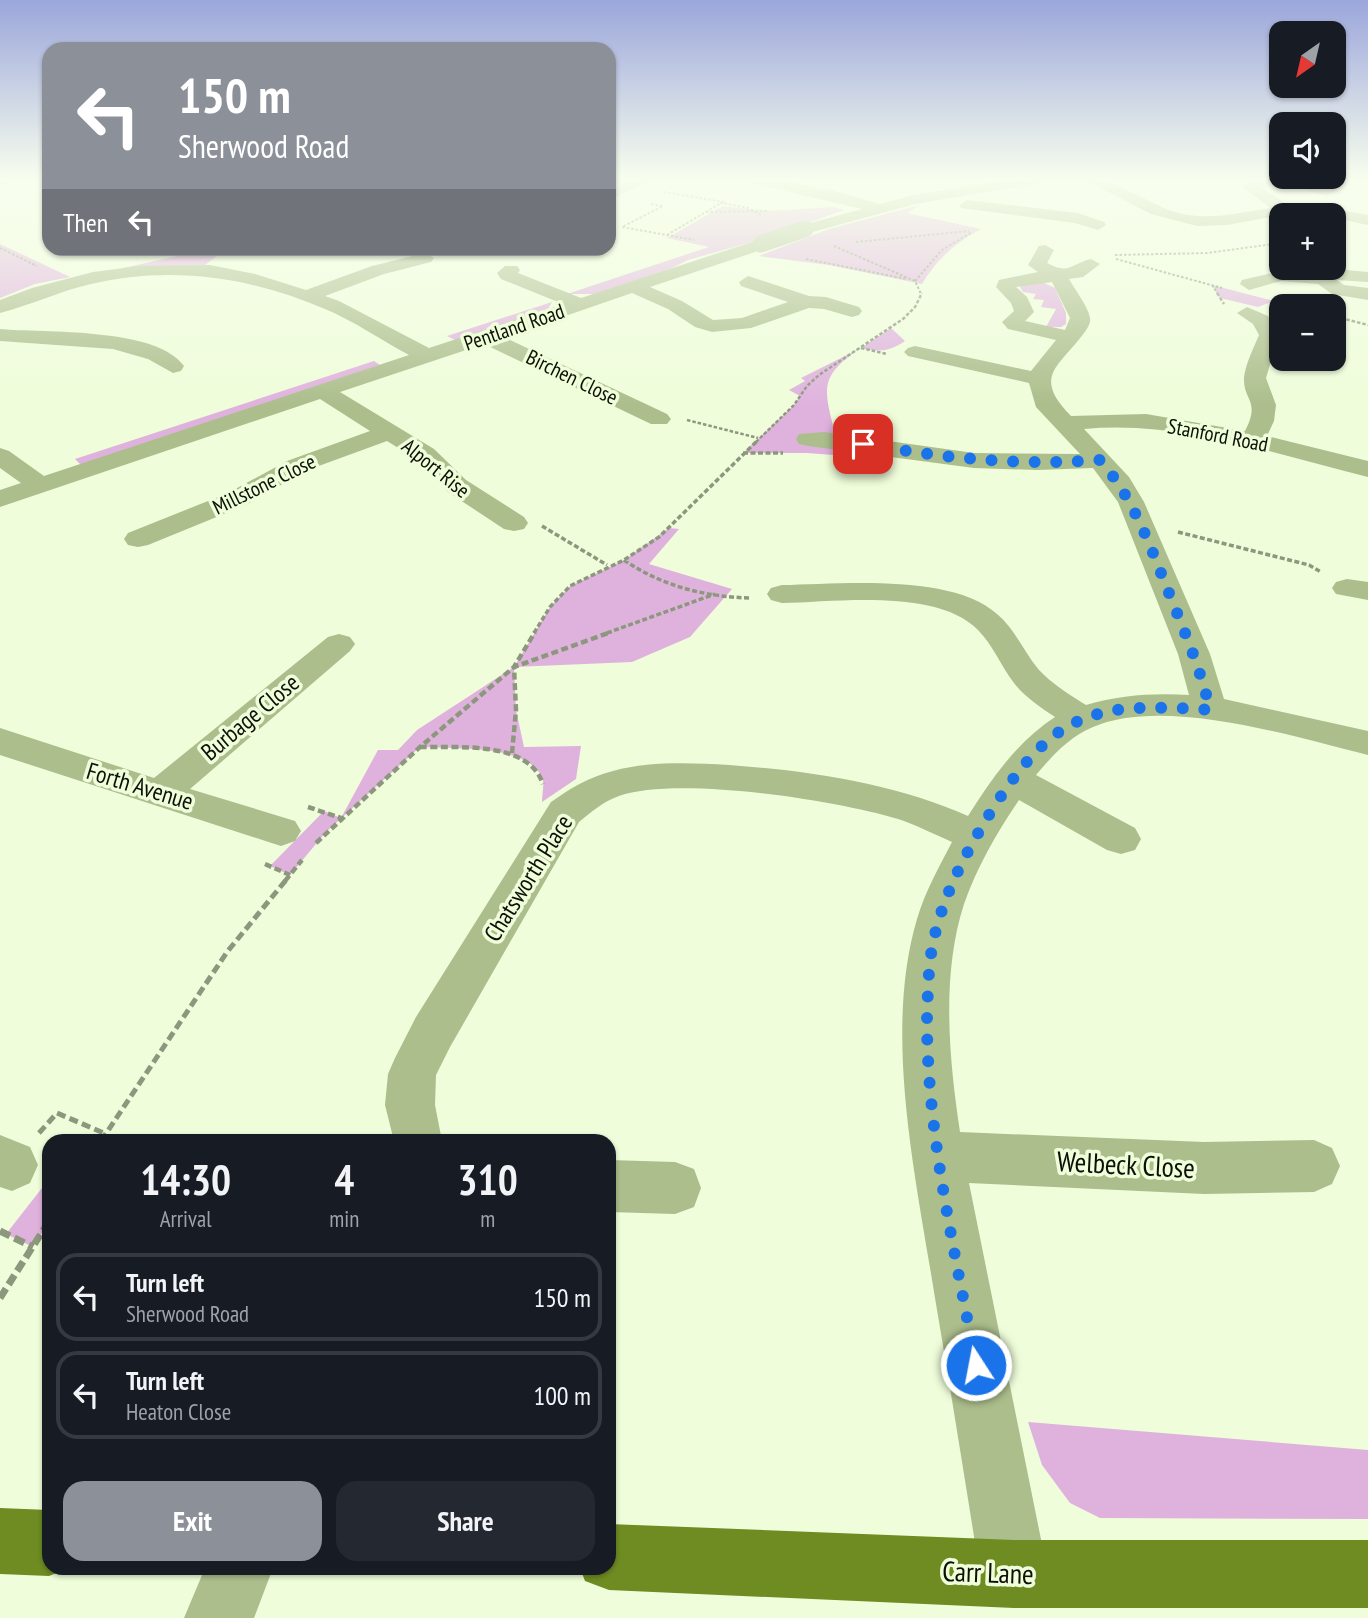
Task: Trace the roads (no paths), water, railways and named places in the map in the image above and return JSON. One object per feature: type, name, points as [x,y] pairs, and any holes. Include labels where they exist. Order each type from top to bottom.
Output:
[{"type":"main road","points":[[0,1541],[42,1543]]},
{"type":"main road","name":"Carr Lane","points":[[616,1557],[1014,1574],[1368,1574]]},
{"type":"street","name":"Pentland Road","points":[[0,499],[727,256]]},
{"type":"street","points":[[1042,256],[1037,265],[1058,276],[1080,318],[1078,327],[1043,368],[1039,379],[1044,402],[1120,483],[1140,523],[1194,653],[1210,710]]},
{"type":"street","points":[[99,257],[116,274]]},
{"type":"street","points":[[306,297],[378,270],[425,257]]},
{"type":"street","points":[[1070,337],[1012,322],[1024,312],[1020,301],[1005,287],[1006,284],[1077,273],[1091,264]]},
{"type":"street","points":[[0,307],[65,284],[116,274],[170,269],[210,270],[249,278],[348,312],[427,356]]},
{"type":"street","points":[[1346,269],[1368,277]]},
{"type":"street","points":[[511,270],[507,275],[580,304]]},
{"type":"street","points":[[1249,284],[1269,279]]},
{"type":"street","points":[[1324,280],[1339,290],[1368,294]]},
{"type":"street","points":[[748,282],[807,302],[826,303],[852,312]]},
{"type":"street","points":[[633,287],[675,305],[702,323],[712,326],[744,324],[807,302]]},
{"type":"street","points":[[1247,313],[1261,320],[1269,335],[1255,378],[1264,405],[1262,421],[1252,441]]},
{"type":"street","points":[[0,335],[127,344],[154,353],[173,366]]},
{"type":"street","name":"Birchen Close","points":[[485,336],[659,419]]},
{"type":"street","points":[[915,352],[1039,379]]},
{"type":"street","name":"Alport Rise","points":[[322,391],[425,454],[466,494],[514,523]]},
{"type":"street","name":"Stanford Road","points":[[1065,424],[1103,420],[1145,421],[1252,441],[1368,469]]},
{"type":"street","name":"Millstone Close","points":[[138,539],[237,499],[296,466],[390,432]]},
{"type":"street","points":[[808,439],[841,441],[930,456],[998,463],[1100,460]]},
{"type":"street","points":[[0,456],[40,485]]},
{"type":"street","points":[[782,594],[927,596],[957,604],[981,615],[1027,677],[1081,718]]},
{"type":"street","name":"Burbage Close","points":[[162,792],[339,643]]},
{"type":"street","points":[[1014,1574],[938,1156],[927,1061],[928,991],[934,936],[950,885],[976,836],[1032,755],[1055,734],[1081,718],[1128,707],[1210,710],[1280,722],[1368,743]]},
{"type":"street","name":"Forth Avenue","points":[[6,751],[162,792],[281,831]]},
{"type":"street","name":"Chatsworth Place","points":[[417,1134],[410,1105],[412,1074],[433,1032],[554,828],[565,812],[582,799],[619,782],[649,777],[702,776],[759,780],[871,798],[919,812],[976,836]]},
{"type":"street","points":[[1014,780],[1121,839]]},
{"type":"street","name":"Welbeck Close","points":[[938,1156],[1204,1168],[1314,1166]]},
{"type":"street","points":[[616,1186],[675,1188]]},
{"type":"street","points":[[219,1618],[236,1575]]}]
